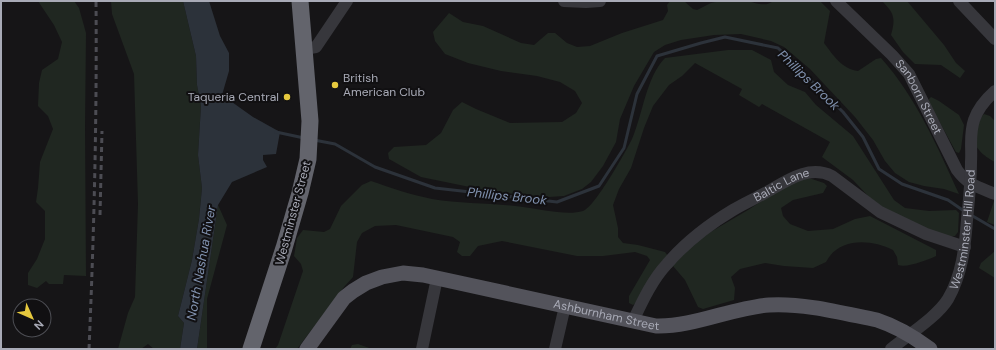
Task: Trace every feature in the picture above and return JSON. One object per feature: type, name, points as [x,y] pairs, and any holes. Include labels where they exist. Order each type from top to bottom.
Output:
[{"type":"highway","name":"Westminster Street","points":[[251,349],[284,248],[308,159],[310,121],[300,1]]},
{"type":"main road","name":"Ashburnham Street","points":[[306,349],[344,298],[366,282],[403,273],[423,275],[656,326],[672,326],[755,307],[778,305],[807,306],[888,323],[910,334],[930,349]]},
{"type":"street","points":[[304,49],[316,47],[347,1]]},
{"type":"street","points":[[564,1],[600,1]]},
{"type":"street","name":"Sanborn Street","points":[[836,1],[892,55],[909,74],[962,178],[971,185],[995,194]]},
{"type":"street","points":[[959,1],[995,39]]},
{"type":"street","name":"Westminster Hill Road","points":[[892,349],[937,313],[947,300],[959,274],[965,247],[971,185],[971,129],[977,112],[995,91]]},
{"type":"street","name":"Baltic Lane","points":[[633,321],[639,307],[666,265],[696,236],[734,210],[787,180],[808,172],[824,172],[832,176],[880,212],[926,234],[965,247]]},
{"type":"street","points":[[422,349],[437,278]]},
{"type":"street","points":[[554,349],[565,306]]},
{"type":"shaded area","points":[[733,0],[760,4],[767,4],[773,1],[820,1],[830,11],[824,43],[838,61],[852,70],[858,71],[876,59],[881,58],[905,89],[925,123],[959,194],[944,189],[909,182],[895,173],[885,161],[873,140],[855,117],[810,69],[784,47],[771,41],[741,34],[714,35],[681,40],[665,45],[654,52],[634,86],[620,119],[616,142],[603,166],[591,182],[582,189],[564,196],[549,197],[494,192],[421,177],[389,159],[388,153],[394,147],[426,145],[441,133],[453,110],[462,102],[510,123],[562,122],[576,113],[582,103],[575,91],[560,82],[537,76],[501,71],[468,63],[445,54],[435,41],[433,32],[449,13],[463,22],[483,26],[521,43],[534,45],[548,33],[555,33],[567,43],[577,47],[590,46],[622,33],[663,20],[668,11],[667,5],[670,1],[684,1],[693,9],[697,10],[711,3]]},
{"type":"shaded area","points":[[38,1],[74,1],[79,8],[86,33],[86,276],[64,275],[63,284],[49,284],[46,281],[37,288],[28,285],[28,273],[37,259],[45,239],[45,211],[36,202],[40,162],[53,129],[48,116],[38,106],[39,83],[42,70],[58,59],[62,42],[54,25]]},
{"type":"shaded area","points":[[111,1],[183,1],[196,56],[197,85],[201,106],[198,155],[202,188],[199,219],[192,260],[178,316],[184,323],[180,349],[154,349],[148,344],[141,349],[118,349],[128,313],[135,297],[138,204],[134,74],[112,14]]},
{"type":"shaded area","points":[[882,1],[907,1],[944,45],[956,63],[965,71],[960,78],[941,65],[915,64],[903,52],[891,35],[894,20],[893,16]]},
{"type":"shaded area","points":[[728,50],[752,50],[771,60],[774,72],[788,85],[805,92],[816,105],[853,136],[894,200],[905,208],[929,211],[956,210],[959,213],[958,232],[955,236],[947,237],[929,232],[882,207],[870,198],[853,180],[822,157],[830,142],[762,104],[759,107],[739,95],[742,89],[695,63],[682,76],[669,85],[653,106],[631,168],[619,189],[613,205],[618,228],[618,237],[623,243],[665,252],[668,256],[636,303],[633,305],[629,303],[629,296],[650,260],[647,256],[635,252],[603,256],[577,256],[502,241],[478,246],[470,256],[462,256],[457,252],[460,242],[453,237],[396,225],[375,226],[362,233],[357,242],[353,277],[297,349],[275,349],[278,345],[303,271],[301,264],[294,256],[297,238],[303,230],[324,232],[330,229],[341,206],[362,185],[371,181],[394,189],[443,201],[512,206],[569,213],[583,211],[595,200],[602,190],[629,145],[636,129],[653,75],[665,58]]},
{"type":"shaded area","points":[[931,97],[959,115],[964,125],[961,149],[959,153],[956,152],[929,106],[929,99]]},
{"type":"shaded area","points":[[984,114],[990,116],[995,121],[995,162],[982,153],[976,146],[974,138],[976,130]]},
{"type":"shaded area","points":[[809,178],[824,183],[827,186],[823,193],[793,200],[781,208],[783,216],[790,224],[808,231],[833,229],[855,219],[870,216],[936,250],[936,256],[928,260],[902,266],[898,265],[897,257],[893,250],[884,246],[866,242],[856,242],[839,248],[826,262],[813,268],[765,263],[740,269],[731,277],[735,288],[734,300],[703,309],[698,307],[685,280],[673,266],[675,258],[702,237],[748,210],[791,182]]},
{"type":"shaded area","points":[[994,201],[995,202],[995,225],[987,222]]},
{"type":"shaded area","points":[[218,205],[227,225],[207,299],[207,349],[197,349]]},
{"type":"shaded area","points":[[995,251],[995,278],[979,268],[981,263]]},
{"type":"shaded area","points":[[358,344],[372,349],[350,349],[352,345]]},
{"type":"water","name":"North Nashua River","points":[[183,1],[209,1],[220,36],[229,53],[229,71],[222,95],[253,117],[280,132],[276,154],[263,155],[263,160],[267,167],[232,182],[218,205],[197,349],[180,349],[184,323],[178,316],[192,260],[199,219],[202,188],[198,155],[201,106],[197,85],[196,56]]},
{"type":"waterway","name":"Phillips Brook","points":[[314,140],[335,144],[375,167],[435,188],[557,202],[599,186],[624,148],[637,94],[657,56],[725,37],[778,48],[843,112],[863,137],[879,169],[902,184],[948,200],[964,211]]},
{"type":"waterway","name":"Phillips Brook","points":[[276,132],[304,138]]},
{"type":"waterway","name":"Phillips Brook","points":[[971,215],[995,229]]},
{"type":"railway","points":[[89,349],[95,175],[96,1]]},
{"type":"railway","points":[[100,215],[102,131]]},
{"type":"place","name":"British American Club","points":[[335,85]]},
{"type":"place","name":"Taqueria Central","points":[[287,97]]}]
